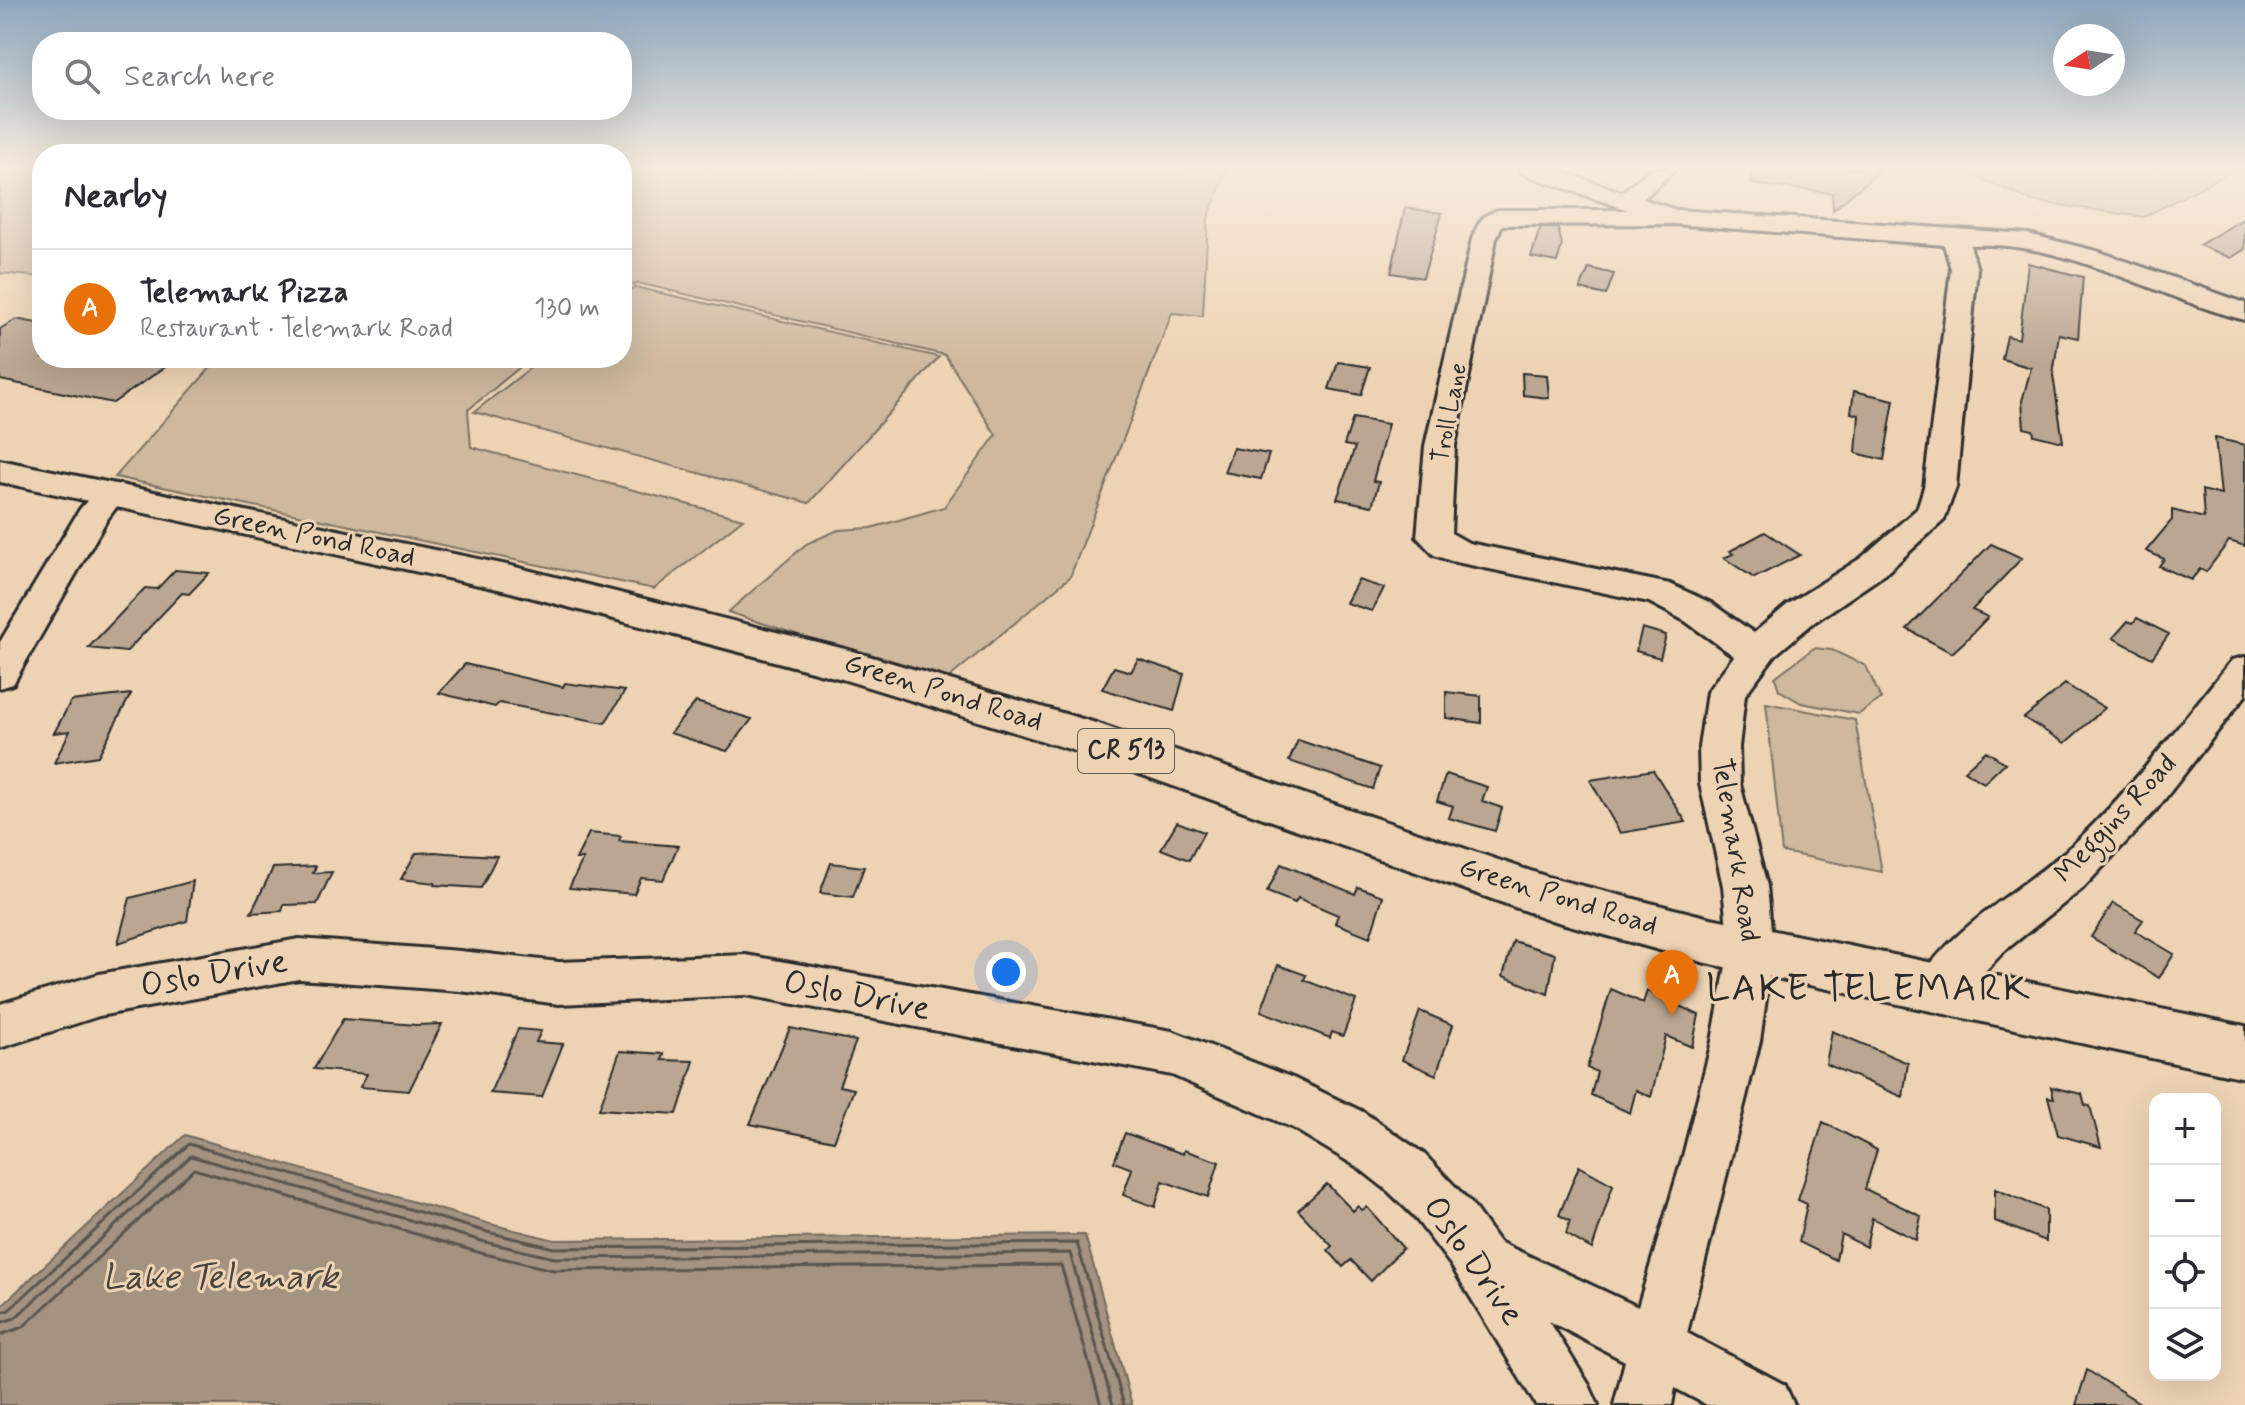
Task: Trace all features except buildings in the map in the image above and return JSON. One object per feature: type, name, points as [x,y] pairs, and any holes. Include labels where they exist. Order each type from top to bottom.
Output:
[{"type":"main road","name":"Green Pond Road","points":[[0,471],[507,578],[845,664],[1083,736],[1551,899],[1751,950],[2245,1052]]},
{"type":"street","name":"Troll Lane","points":[[1486,235],[1440,446],[1434,537],[1446,547],[1463,553],[1658,592],[1698,612],[1756,653]]},
{"type":"street","points":[[1909,235],[1998,237],[2085,256],[2245,312]]},
{"type":"street","name":"Telemark Road","points":[[1643,1405],[1672,1277],[1708,1156],[1736,1041],[1751,950],[1745,886],[1720,784],[1719,747],[1726,692],[1756,653],[1800,614],[1873,566],[1932,513],[1940,487],[1964,269],[1955,238]]},
{"type":"street","points":[[0,674],[92,516],[110,494]]},
{"type":"street","name":"Meggins Road","points":[[1939,988],[1987,938],[2092,853],[2142,799],[2245,670]]},
{"type":"street","name":"Oslo Drive","points":[[0,1026],[99,995],[299,959],[460,971],[559,983],[746,975],[1172,1053],[1218,1070],[1323,1118],[1378,1149],[1430,1195],[1481,1261],[1569,1405]]},
{"type":"street","points":[[1481,1261],[1581,1307],[1765,1405]]},
{"type":"shaded area","points":[[0,235],[32,235],[32,276],[0,273]]},
{"type":"shaded area","points":[[632,235],[1207,235],[1203,316],[1172,313],[1070,577],[944,682],[728,612],[806,544],[838,530],[871,528],[944,507],[996,435],[945,355],[638,283],[632,285]]},
{"type":"shaded area","points":[[635,287],[939,357],[809,503],[474,412],[530,368],[632,368],[632,289]]},
{"type":"shaded area","points":[[210,368],[519,368],[468,410],[471,447],[743,519],[654,589],[115,477]]},
{"type":"shaded area","points":[[1814,648],[1832,650],[1866,666],[1881,699],[1859,714],[1801,703],[1779,690],[1775,677]]},
{"type":"shaded area","points":[[1766,703],[1855,720],[1882,872],[1782,852]]},
{"type":"water","name":"Lake Telemark","points":[[185,1135],[555,1240],[1085,1235],[1132,1405],[0,1405],[0,1307]]},
{"type":"place","name":"Telemark Pizza","points":[[1672,1016]]},
{"type":"district","name":"LAKE TELEMARK","points":[[1869,989]]}]
